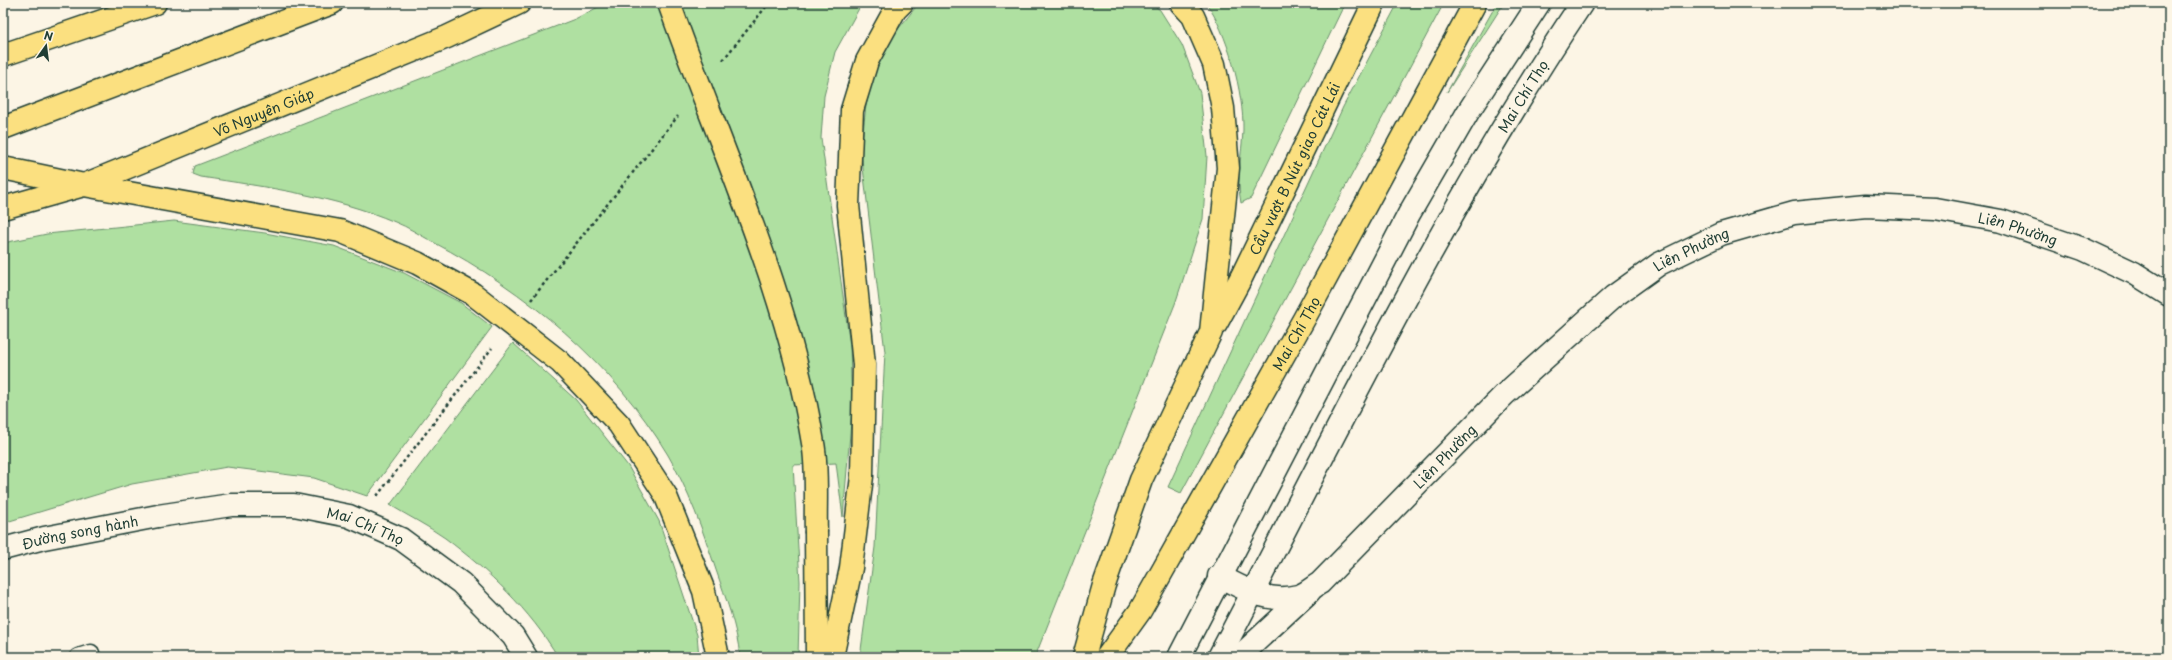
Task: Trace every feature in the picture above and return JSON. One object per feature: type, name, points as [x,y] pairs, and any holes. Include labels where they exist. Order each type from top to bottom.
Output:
[{"type":"highway","points":[[3,55],[155,3]]},
{"type":"highway","points":[[3,128],[332,3]]},
{"type":"highway","name":"Võ Nguyên Giáp","points":[[3,208],[84,185],[447,37],[519,3]]},
{"type":"highway","points":[[669,3],[774,285],[789,338],[814,444],[817,657]]},
{"type":"highway","points":[[832,657],[851,568],[862,476],[864,364],[848,205],[852,110],[867,61],[895,10],[902,3]]},
{"type":"highway","points":[[1181,3],[1193,16],[1214,64],[1223,108],[1228,168],[1211,332]]},
{"type":"highway","name":"Cầu vượt B Nút giao Cát Lái","points":[[1084,657],[1104,585],[1141,480],[1211,332],[1242,276],[1374,3]]},
{"type":"highway","name":"Mai Chí Thọ","points":[[1107,657],[1144,604],[1308,312],[1475,3]]},
{"type":"highway","points":[[3,168],[84,185],[340,231],[417,263],[474,294],[560,362],[618,424],[665,494],[704,591],[718,657]]},
{"type":"main road","points":[[1179,657],[1219,576],[1409,214],[1468,112],[1539,3]]},
{"type":"main road","name":"Mai Chí Thọ","points":[[1219,657],[1410,290],[1506,122],[1582,3]]},
{"type":"main road","name":"Liên Phường","points":[[1240,657],[1320,582],[1504,395],[1613,297],[1659,264],[1721,234],[1794,213],[1866,206],[1935,209],[2001,221],[2082,249],[2134,273],[2169,295]]},
{"type":"main road","name":"Mai Chí Thọ","points":[[158,516],[230,505],[294,505],[349,516],[401,539],[461,583],[513,636],[526,657]]},
{"type":"main road","name":"Đường song hành","points":[[3,549],[44,538],[158,516]]},
{"type":"main road","name":"Liên Phường","points":[[1219,576],[1252,593],[1270,599],[1299,596],[1320,582]]},
{"type":"path","points":[[719,65],[769,3]]},
{"type":"path","points":[[531,300],[680,114]]},
{"type":"path","points":[[374,499],[495,346]]},
{"type":"green space","points":[[606,3],[862,3],[835,52],[824,96],[821,138],[850,346],[852,410],[843,517],[836,463],[793,465],[800,582],[798,657],[740,657],[739,646],[731,613],[706,541],[689,497],[668,455],[646,421],[594,360],[565,332],[534,307],[468,261],[395,222],[372,213],[324,199],[275,189],[201,177],[193,174],[195,166],[575,19]]},
{"type":"green space","points":[[919,3],[1151,3],[1160,10],[1182,45],[1200,93],[1207,156],[1203,219],[1175,304],[1035,657],[860,657],[875,547],[885,352],[861,151],[866,105],[877,64],[891,38]]},
{"type":"green space","points":[[1206,3],[1345,3],[1251,198],[1241,203],[1239,176],[1243,115],[1241,99],[1233,64],[1227,46],[1214,15]]},
{"type":"green space","points":[[1398,3],[1444,3],[1181,493],[1168,487],[1343,107]]},
{"type":"green space","points":[[1497,3],[1504,3],[1447,92]]},
{"type":"green space","points":[[174,221],[265,233],[334,246],[404,273],[461,303],[492,327],[367,496],[314,478],[227,467],[132,484],[3,523],[3,243],[47,234]]},
{"type":"green space","points":[[513,343],[576,400],[628,466],[659,521],[697,635],[699,657],[558,657],[535,623],[522,607],[493,578],[445,538],[390,505]]}]
